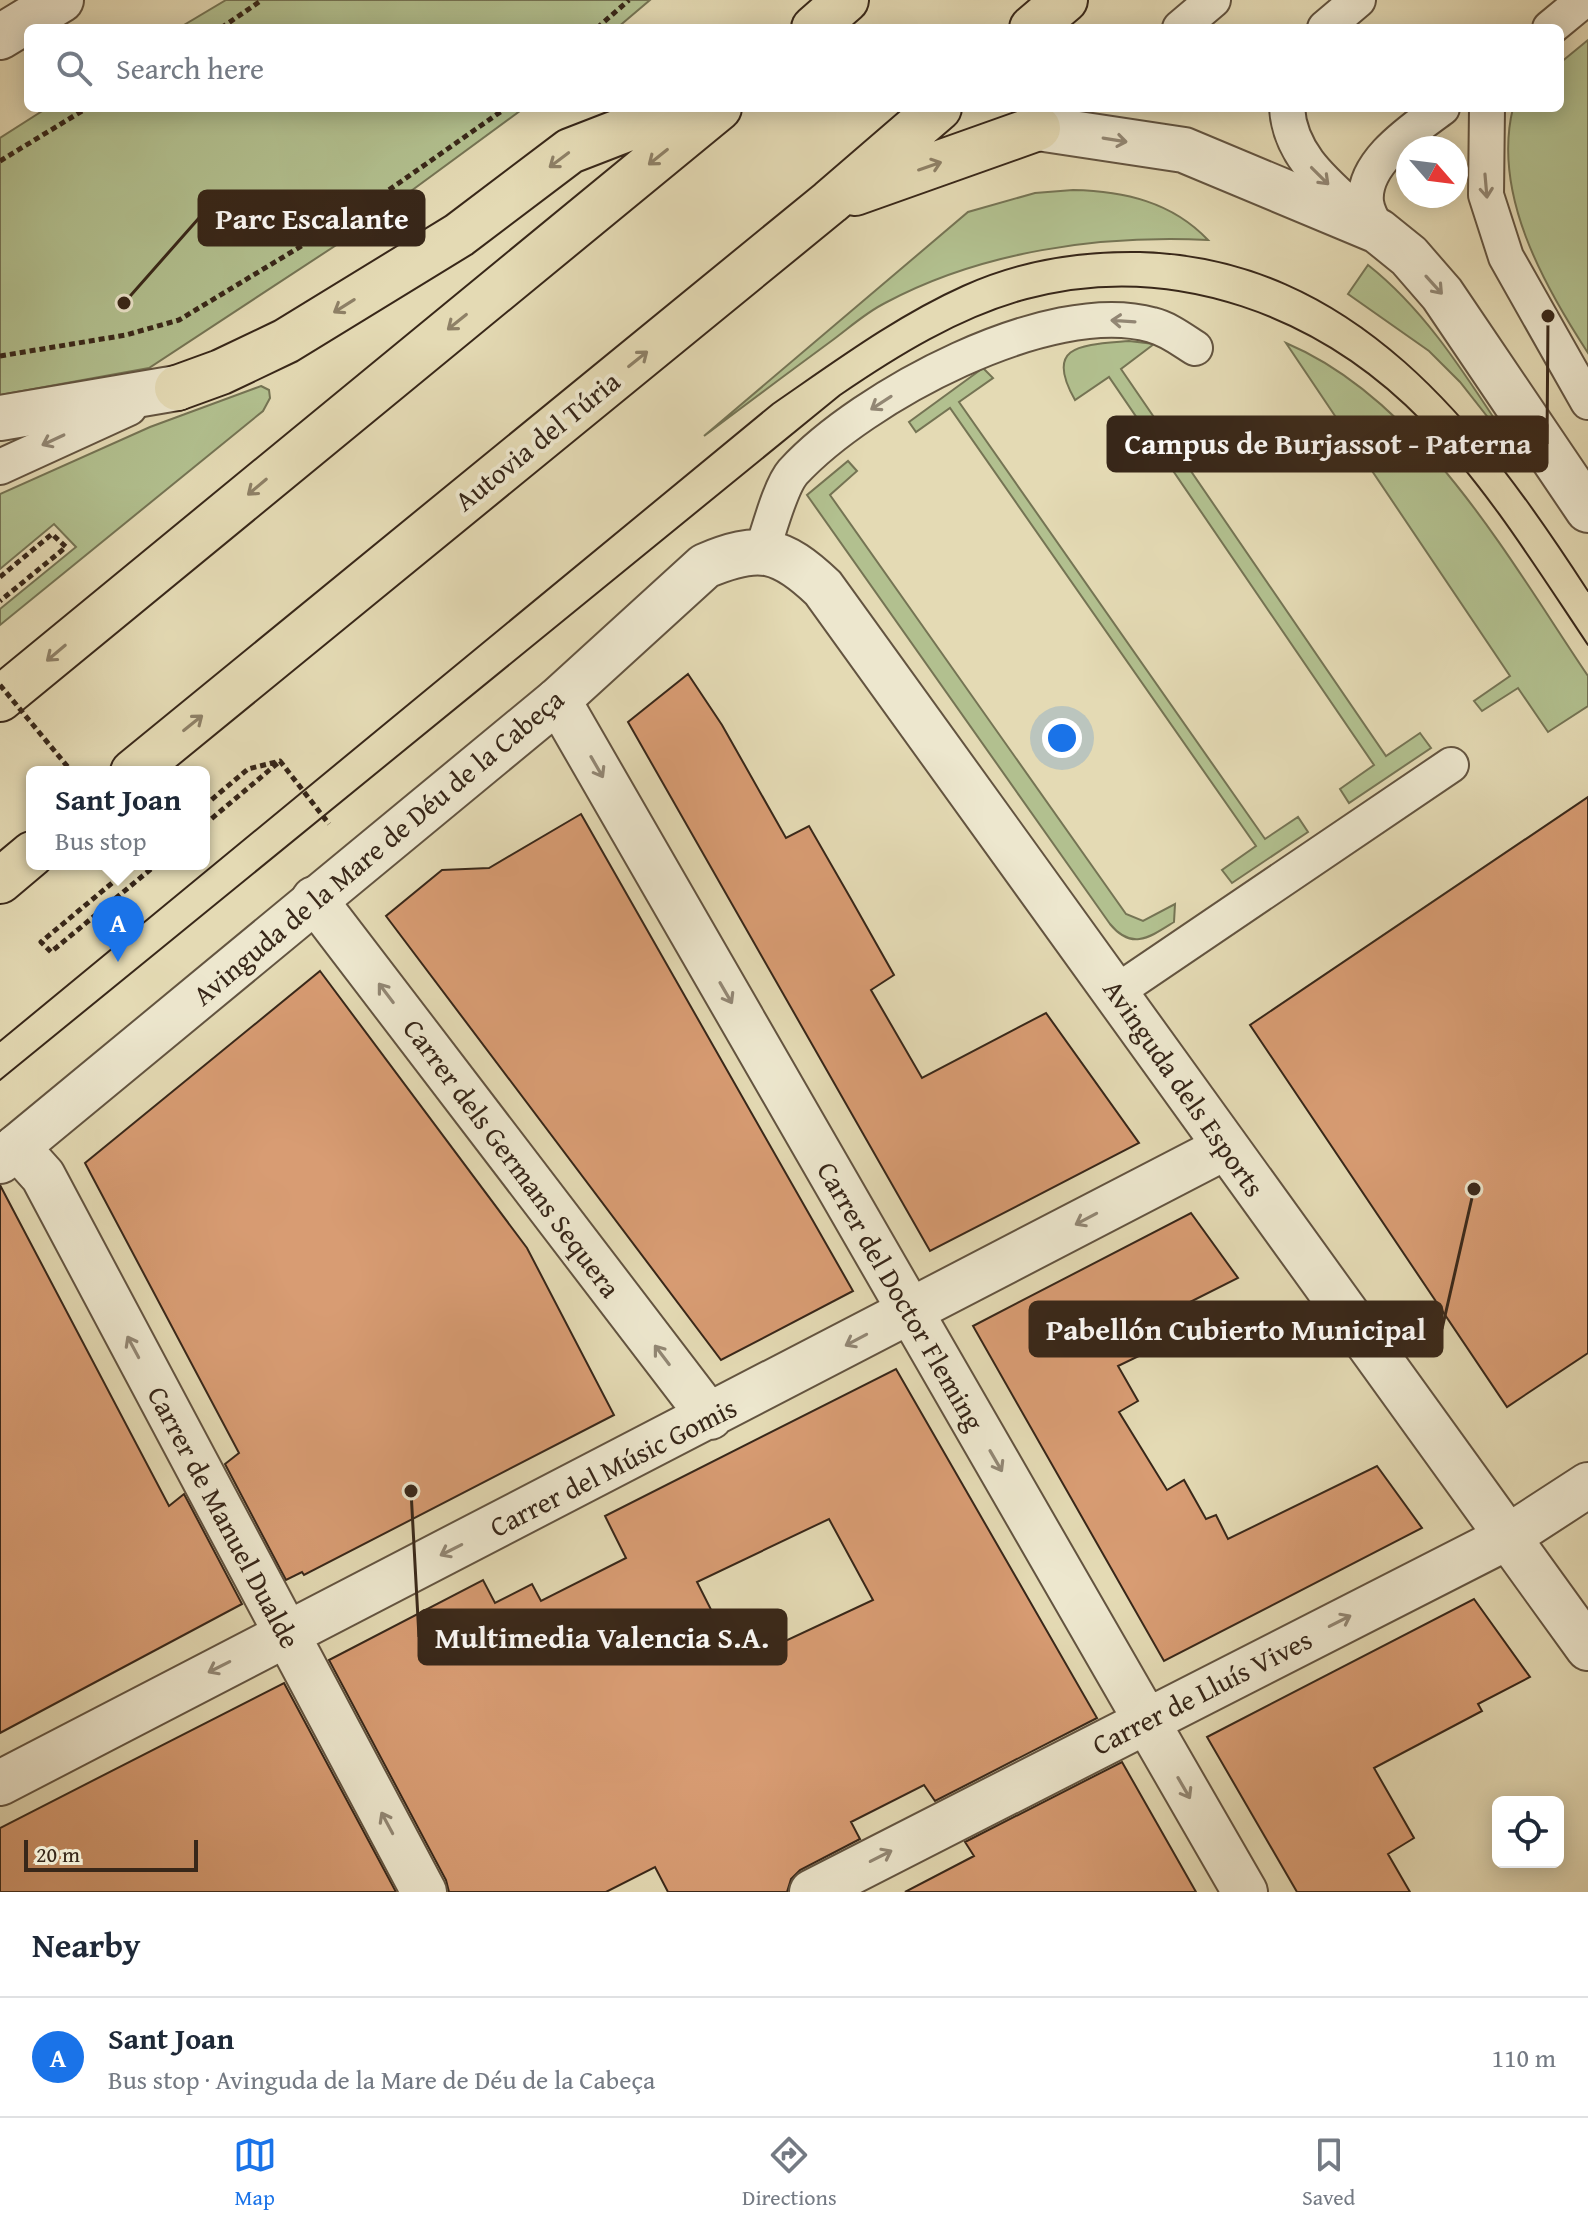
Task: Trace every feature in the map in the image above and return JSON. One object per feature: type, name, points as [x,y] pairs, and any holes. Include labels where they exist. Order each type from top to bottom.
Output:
[{"type":"highway","points":[[819,24],[846,0]]},
{"type":"highway","points":[[1037,24],[1065,0]]},
{"type":"highway","points":[[177,388],[221,372],[300,333],[459,235],[570,151],[671,112]]},
{"type":"highway","points":[[0,699],[714,112]]},
{"type":"highway","name":"Autovia del Túria","points":[[140,766],[830,202],[934,112]]},
{"type":"highway","points":[[830,202],[1053,118]]},
{"type":"highway","points":[[0,881],[26,859]]},
{"type":"street","points":[[0,37],[61,0]]},
{"type":"street","points":[[1053,118],[1184,150],[1378,231],[1409,256],[1442,294],[1588,510]]},
{"type":"street","points":[[0,418],[177,388]]},
{"type":"street","name":"Avinguda de la Mare de Déu de la Cabeça","points":[[8,1154],[558,700],[705,566],[733,554],[762,551]]},
{"type":"street","name":"Avinguda dels Esports","points":[[762,551],[796,563],[823,588],[1116,992],[1224,1148],[1588,1648]]},
{"type":"street","name":"Carrer del Doctor Fleming","points":[[558,700],[1245,1892]]},
{"type":"street","name":"Carrer dels Germans Sequera","points":[[314,899],[710,1417]]},
{"type":"street","name":"Carrer del Músic Gomis","points":[[0,1783],[1224,1148]]},
{"type":"street","name":"Carrer de Manuel Dualde","points":[[8,1154],[43,1176],[424,1892]]},
{"type":"street","name":"Carrer de Lluís Vives","points":[[812,1892],[1508,1537],[1588,1485]]},
{"type":"lane","points":[[1185,24],[1213,0]]},
{"type":"lane","points":[[1330,24],[1358,0]]},
{"type":"lane","points":[[1555,24],[1584,0]]},
{"type":"lane","points":[[1287,112],[1288,126],[1300,154],[1378,231]]},
{"type":"lane","points":[[1378,231],[1366,206],[1366,190],[1374,173],[1388,152],[1437,112]]},
{"type":"lane","points":[[1487,112],[1486,195],[1506,257],[1584,392]]},
{"type":"lane","points":[[762,551],[791,474],[842,429],[911,384],[957,360],[1061,324],[1106,320],[1154,325],[1195,348]]},
{"type":"lane","points":[[0,467],[53,439],[177,388]]},
{"type":"lane","points":[[1116,992],[1451,765]]},
{"type":"path","points":[[227,24],[262,0]]},
{"type":"path","points":[[602,24],[629,0]]},
{"type":"path","points":[[0,161],[80,112]]},
{"type":"path","points":[[0,356],[126,335],[179,320],[356,213],[500,112]]},
{"type":"path","points":[[0,577],[52,534],[66,547],[0,601]]},
{"type":"path","points":[[0,685],[67,766]]},
{"type":"path","points":[[280,761],[359,862]]},
{"type":"path","points":[[210,801],[248,769],[280,761]]},
{"type":"path","points":[[210,820],[280,761]]},
{"type":"path","points":[[128,870],[41,942],[51,952],[150,870]]},
{"type":"green space","points":[[226,0],[650,0],[622,24],[186,24]]},
{"type":"green space","points":[[1588,40],[1588,353],[1539,268],[1516,205],[1510,172],[1508,140],[1512,112],[1564,112],[1564,60]]},
{"type":"green space","points":[[41,112],[519,112],[347,238],[149,368],[0,395],[0,138]]},
{"type":"green space","points":[[1073,190],[1111,193],[1146,201],[1179,216],[1208,240],[1125,240],[1042,250],[1001,259],[922,285],[870,311],[704,436],[968,212],[1035,193]]},
{"type":"green space","points":[[1368,265],[1434,332],[1523,462],[1460,382],[1429,351],[1348,294]]},
{"type":"green space","points":[[1129,341],[1154,344],[1121,369],[1386,756],[1420,733],[1431,748],[1349,803],[1340,789],[1374,765],[1109,377],[1075,400],[1066,382],[1063,368],[1066,358],[1073,351],[1097,344]]},
{"type":"green space","points":[[1286,343],[1334,369],[1379,403],[1420,443],[1458,487],[1588,676],[1588,706],[1548,732],[1518,688],[1482,711],[1474,701],[1510,676]]},
{"type":"green space","points":[[983,368],[993,378],[959,402],[1265,839],[1298,817],[1308,832],[1232,883],[1222,870],[1256,846],[950,408],[916,432],[909,422]]},
{"type":"green space","points":[[261,386],[269,390],[270,398],[263,411],[0,625],[0,609],[76,547],[54,524],[0,569],[0,494],[150,427]]},
{"type":"green space","points":[[848,461],[857,471],[830,495],[1126,914],[1143,921],[1175,904],[1174,922],[1141,939],[1126,937],[1110,924],[807,495]]},
{"type":"building","points":[[688,674],[722,725],[786,838],[809,826],[894,975],[871,990],[922,1078],[1046,1013],[1139,1143],[930,1251],[628,722]]},
{"type":"building","points":[[1588,797],[1588,1353],[1507,1407],[1250,1025]]},
{"type":"building","points":[[581,814],[853,1291],[721,1360],[386,916],[442,870],[489,868]]},
{"type":"building","points":[[320,971],[527,1248],[614,1415],[304,1575],[302,1572],[286,1580],[225,1464],[239,1453],[85,1163]]},
{"type":"building","points":[[0,1185],[169,1506],[184,1494],[242,1604],[0,1733]]},
{"type":"building","points":[[1191,1213],[1238,1278],[1190,1302],[1201,1326],[1118,1366],[1138,1401],[1119,1412],[1167,1490],[1184,1480],[1206,1519],[1216,1515],[1228,1539],[1377,1466],[1422,1528],[1164,1661],[973,1326]]},
{"type":"building","points":[[896,1369],[1097,1718],[935,1801],[924,1785],[851,1822],[860,1839],[800,1870],[791,1879],[787,1892],[668,1892],[655,1867],[606,1892],[449,1892],[446,1880],[329,1660],[483,1580],[495,1603],[532,1584],[541,1601],[626,1558],[605,1516]],"holes":[[[829,1519],[873,1600],[738,1663],[697,1582]]]},
{"type":"building","points":[[1474,1599],[1530,1677],[1478,1704],[1482,1711],[1374,1768],[1414,1838],[1388,1854],[1410,1892],[1297,1892],[1207,1737]]},
{"type":"building","points":[[284,1683],[396,1892],[0,1892],[0,1828]]},
{"type":"building","points":[[1122,1762],[1196,1892],[905,1892],[974,1856],[965,1842]]},
{"type":"tram line","points":[[210,868],[773,404],[866,340],[938,298],[984,277],[1050,259],[1140,252],[1217,262],[1286,284],[1348,318],[1404,362],[1456,413],[1503,469],[1588,591]]},
{"type":"tram line","points":[[0,1080],[840,395],[953,327],[1027,299],[1082,289],[1136,287],[1189,293],[1241,306],[1291,326],[1338,353],[1382,385],[1446,447],[1510,530],[1588,645]]},
{"type":"tram line","points":[[0,1041],[208,870]]},
{"type":"place","name":"Parc Escalante","points":[[124,303]]},
{"type":"place","name":"Campus de Burjassot - Paterna","points":[[1548,316]]},
{"type":"place","name":"Sant Joan","points":[[118,962]]},
{"type":"place","name":"Pabellón Cubierto Municipal","points":[[1474,1189]]},
{"type":"place","name":"Multimedia Valencia S.A.","points":[[411,1491]]}]
